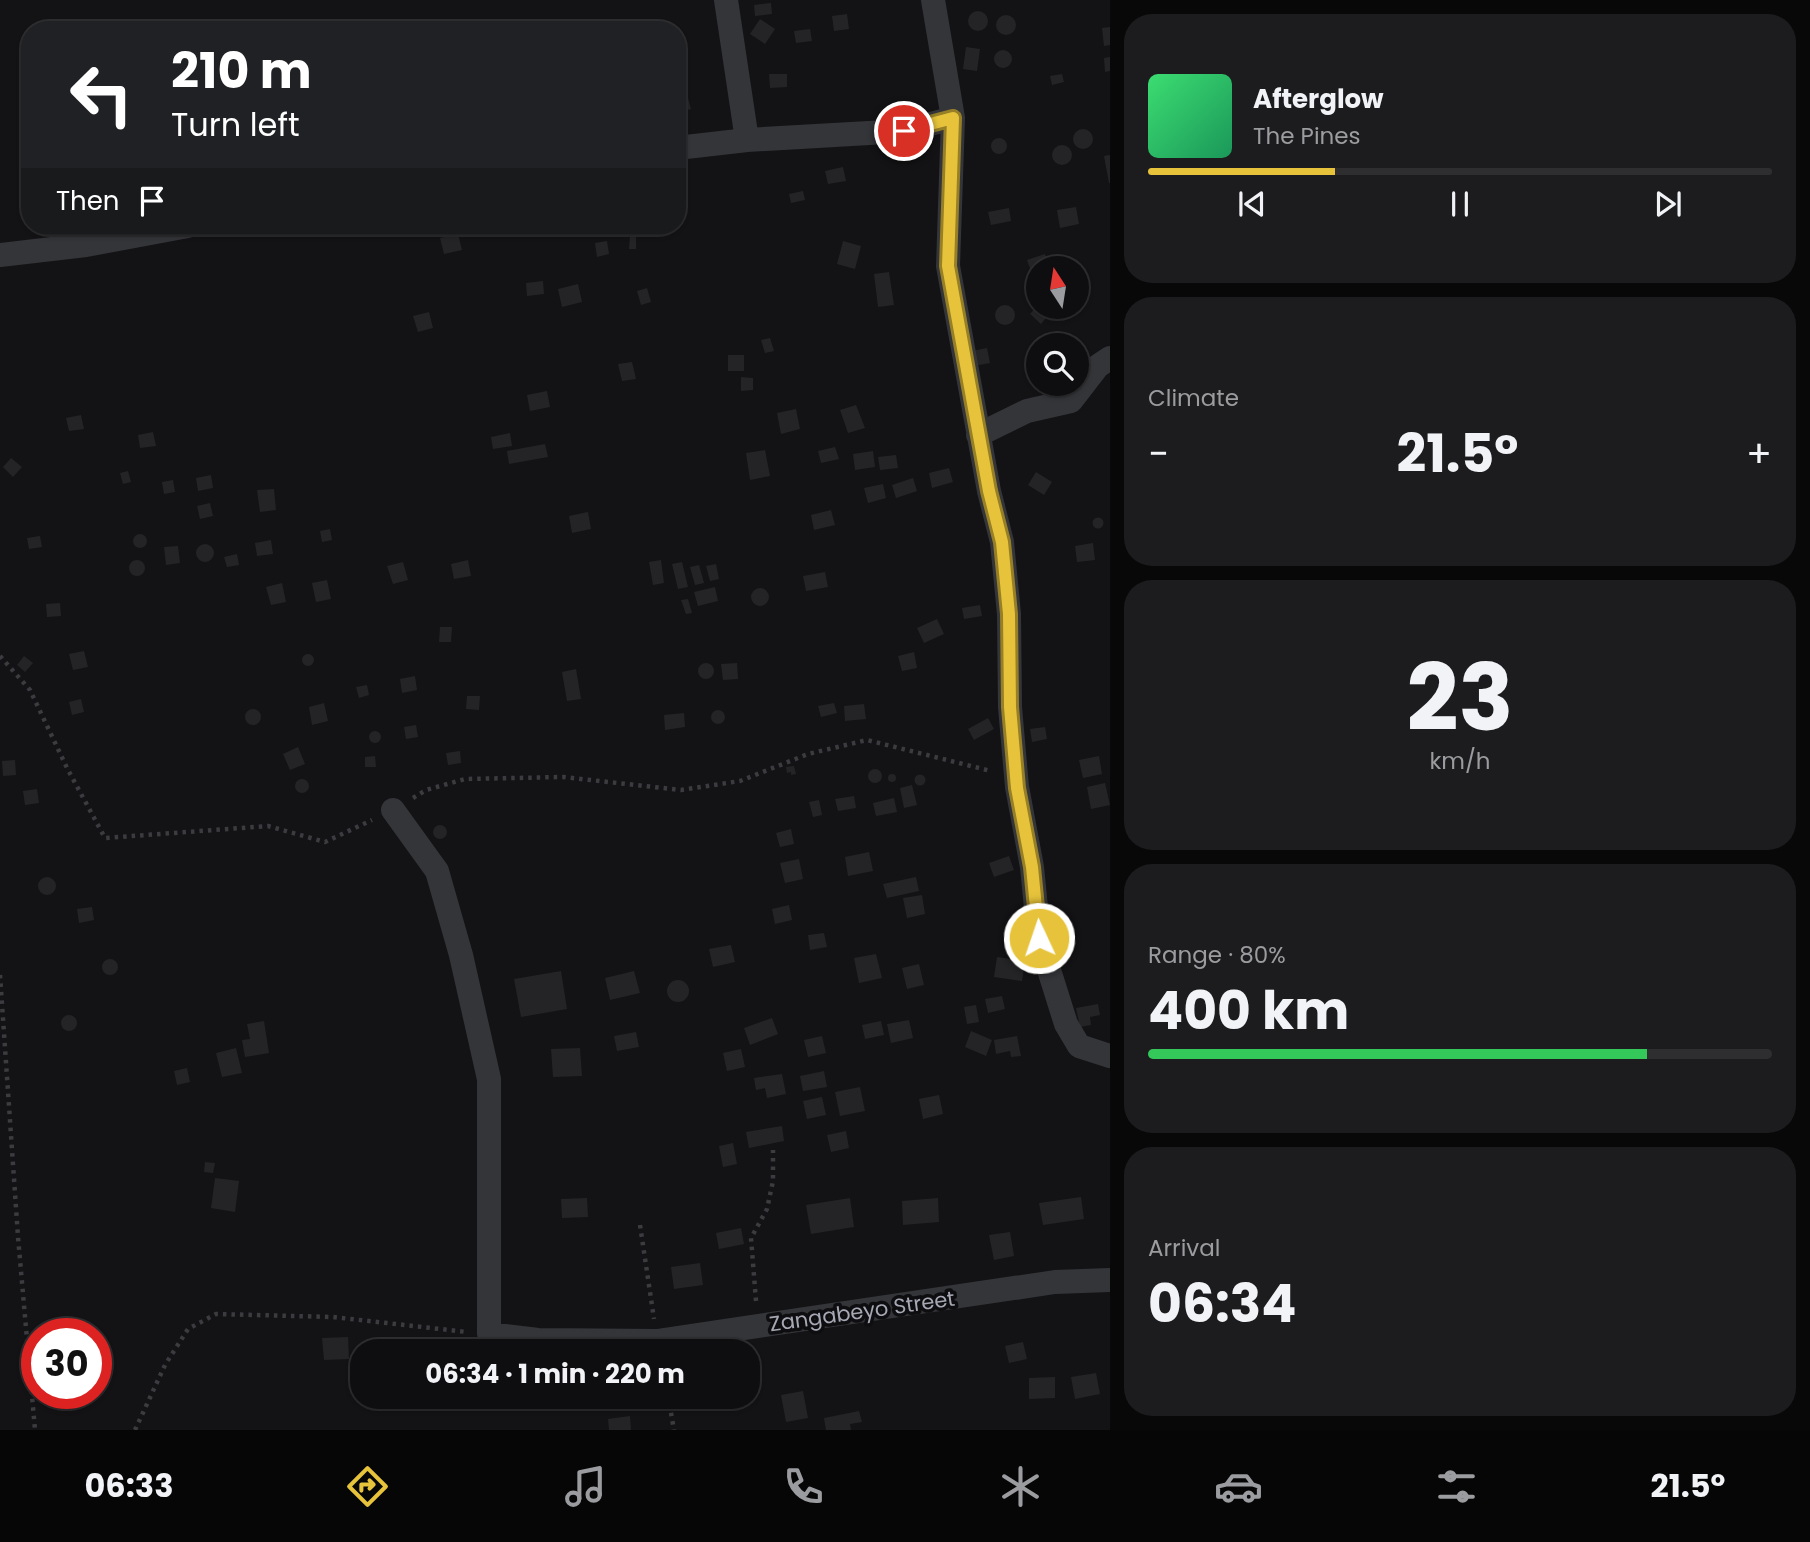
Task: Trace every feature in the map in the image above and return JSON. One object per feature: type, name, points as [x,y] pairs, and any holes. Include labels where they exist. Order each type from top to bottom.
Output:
[{"type":"street","points":[[726,0],[747,141]]},
{"type":"street","points":[[933,0],[953,118],[948,266],[978,435],[1002,542],[1009,614],[1010,707],[1017,788],[1032,867],[1039,938],[1066,1024],[1079,1046],[1110,1056]]},
{"type":"street","points":[[686,147],[904,131],[953,118]]},
{"type":"street","points":[[0,255],[86,245],[140,235]]},
{"type":"street","points":[[978,435],[1027,411],[1071,401],[1098,366],[1110,358]]},
{"type":"street","points":[[393,810],[437,871],[461,955],[489,1079],[489,1334]]},
{"type":"street","name":"Zangabeyo Street","points":[[670,1339],[1055,1282],[1110,1280]]},
{"type":"street","name":"Zangabeyo Street","points":[[489,1334],[530,1339]]},
{"type":"path","points":[[0,656],[30,690],[67,768],[105,838],[268,826],[325,842],[393,810],[426,790],[465,779],[563,777],[681,790],[740,781],[808,754],[867,740],[995,772],[1017,788]]},
{"type":"path","points":[[0,975],[18,1237],[35,1430]]},
{"type":"path","points":[[757,1326],[751,1238],[767,1209],[773,1181],[773,1150]]},
{"type":"path","points":[[640,1225],[657,1339]]},
{"type":"path","points":[[135,1430],[165,1365],[188,1329],[216,1314],[333,1317],[489,1334]]},
{"type":"path","points":[[670,1409],[674,1430]]},
{"type":"building","points":[[771,3],[772,14],[755,16],[754,5]]},
{"type":"building","points":[[978,11],[985,14],[988,21],[985,28],[978,31],[971,28],[968,21],[971,14]]},
{"type":"building","points":[[847,14],[849,29],[834,31],[832,16]]},
{"type":"building","points":[[1006,15],[1013,18],[1016,25],[1013,32],[1006,35],[999,32],[996,25],[999,18]]},
{"type":"building","points":[[760,19],[775,29],[765,44],[750,34]]},
{"type":"building","points":[[1110,27],[1110,45],[1104,46],[1102,28]]},
{"type":"building","points":[[810,29],[812,41],[796,43],[794,31]]},
{"type":"building","points":[[966,47],[980,49],[977,71],[963,69]]},
{"type":"building","points":[[1003,50],[1009,53],[1012,59],[1009,65],[1003,68],[997,65],[994,59],[997,53]]},
{"type":"building","points":[[1110,57],[1110,71],[1105,72],[1104,58]]},
{"type":"building","points":[[769,74],[787,74],[787,87],[770,88]]},
{"type":"building","points":[[1062,74],[1064,82],[1052,85],[1050,76]]},
{"type":"building","points":[[686,94],[691,109],[686,110]]},
{"type":"building","points":[[1083,129],[1090,132],[1093,139],[1090,146],[1083,149],[1076,146],[1073,139],[1076,132]]},
{"type":"building","points":[[999,138],[1007,146],[999,154],[991,146]]},
{"type":"building","points":[[1062,145],[1069,148],[1072,155],[1069,162],[1062,165],[1055,162],[1052,155],[1055,148]]},
{"type":"building","points":[[1110,155],[1110,183],[1109,183],[1104,156]]},
{"type":"building","points":[[843,167],[846,181],[828,184],[825,171]]},
{"type":"building","points":[[803,191],[805,200],[791,203],[789,194]]},
{"type":"building","points":[[1076,207],[1079,224],[1060,228],[1057,210]]},
{"type":"building","points":[[1009,208],[1011,221],[991,225],[988,212]]},
{"type":"building","points":[[458,235],[462,250],[444,254],[440,238]]},
{"type":"building","points":[[630,235],[636,236],[636,249],[629,249]]},
{"type":"building","points":[[607,241],[609,254],[597,257],[595,243]]},
{"type":"building","points":[[843,241],[861,246],[855,269],[837,264]]},
{"type":"building","points":[[889,272],[894,305],[878,307],[874,274]]},
{"type":"building","points":[[543,281],[544,294],[527,296],[526,283]]},
{"type":"building","points":[[578,284],[582,302],[562,307],[558,289]]},
{"type":"building","points":[[647,288],[651,302],[641,305],[637,291]]},
{"type":"building","points":[[1005,305],[1012,308],[1015,315],[1012,322],[1005,325],[998,322],[995,315],[998,308]]},
{"type":"building","points":[[429,312],[433,328],[418,332],[413,316]]},
{"type":"building","points":[[770,338],[774,351],[765,353],[761,340]]},
{"type":"building","points":[[987,348],[990,363],[974,366],[972,351]]},
{"type":"building","points":[[728,355],[744,355],[744,371],[728,371]]},
{"type":"building","points":[[632,362],[636,379],[622,381],[618,364]]},
{"type":"building","points":[[741,377],[753,378],[753,390],[741,391]]},
{"type":"building","points":[[547,391],[550,407],[530,411],[527,395]]},
{"type":"building","points":[[856,405],[865,428],[848,433],[840,410]]},
{"type":"building","points":[[796,409],[800,429],[781,434],[777,413]]},
{"type":"building","points":[[81,415],[84,429],[69,431],[66,418]]},
{"type":"building","points":[[153,432],[156,446],[140,448],[138,435]]},
{"type":"building","points":[[510,433],[512,446],[493,449],[491,437]]},
{"type":"building","points":[[545,444],[548,457],[509,464],[507,451]]},
{"type":"building","points":[[835,447],[839,459],[821,463],[818,451]]},
{"type":"building","points":[[765,450],[770,476],[750,480],[746,453]]},
{"type":"building","points":[[873,451],[875,467],[855,470],[853,454]]},
{"type":"building","points":[[896,455],[898,468],[880,470],[878,457]]},
{"type":"building","points":[[11,458],[22,467],[13,477],[3,467]]},
{"type":"building","points":[[949,468],[953,482],[932,488],[929,473]]},
{"type":"building","points":[[128,471],[131,482],[123,484],[120,473]]},
{"type":"building","points":[[1036,472],[1052,482],[1044,495],[1028,485]]},
{"type":"building","points":[[211,475],[213,488],[198,491],[196,478]]},
{"type":"building","points":[[913,478],[917,491],[896,498],[892,485]]},
{"type":"building","points":[[173,480],[175,492],[164,494],[162,482]]},
{"type":"building","points":[[883,484],[886,498],[868,503],[864,488]]},
{"type":"building","points":[[274,489],[276,510],[260,512],[257,490]]},
{"type":"building","points":[[210,503],[213,516],[200,519],[197,506]]},
{"type":"building","points":[[831,510],[835,525],[814,530],[811,515]]},
{"type":"building","points":[[588,512],[591,529],[572,533],[569,516]]},
{"type":"building","points":[[1098,518],[1102,519],[1102,527],[1098,528],[1094,527],[1093,523],[1094,519]]},
{"type":"building","points":[[330,529],[332,540],[322,542],[320,531]]},
{"type":"building","points":[[140,534],[145,536],[145,546],[140,548],[135,546],[133,541],[135,536]]},
{"type":"building","points":[[40,536],[42,547],[29,549],[27,538]]},
{"type":"building","points":[[271,540],[273,554],[257,556],[255,543]]},
{"type":"building","points":[[1093,543],[1095,560],[1077,562],[1075,546]]},
{"type":"building","points":[[205,544],[211,547],[214,553],[211,559],[205,562],[199,559],[196,553],[199,547]]},
{"type":"building","points":[[178,546],[180,563],[166,565],[164,547]]},
{"type":"building","points":[[237,554],[239,565],[227,567],[224,557]]},
{"type":"building","points":[[137,560],[145,568],[137,576],[129,568]]},
{"type":"building","points":[[468,560],[471,576],[454,579],[451,564]]},
{"type":"building","points":[[661,560],[664,583],[653,585],[649,562]]},
{"type":"building","points":[[403,562],[408,580],[393,584],[387,566]]},
{"type":"building","points":[[682,562],[688,587],[678,589],[672,564]]},
{"type":"building","points":[[716,564],[719,579],[710,581],[706,566]]},
{"type":"building","points":[[699,565],[704,583],[695,585],[690,567]]},
{"type":"building","points":[[825,572],[828,587],[806,591],[803,576]]},
{"type":"building","points":[[327,580],[331,599],[316,602],[312,583]]},
{"type":"building","points":[[282,583],[286,602],[271,605],[266,587]]},
{"type":"building","points":[[715,587],[718,601],[698,606],[694,592]]},
{"type":"building","points":[[756,588],[764,588],[769,597],[767,604],[756,606],[751,601],[751,593]]},
{"type":"building","points":[[688,599],[692,613],[686,614],[681,600]]},
{"type":"building","points":[[60,603],[61,616],[47,617],[46,604]]},
{"type":"building","points":[[980,605],[982,616],[964,619],[962,608]]},
{"type":"building","points":[[937,619],[944,634],[924,643],[917,628]]},
{"type":"building","points":[[440,627],[452,627],[451,642],[439,642]]},
{"type":"building","points":[[84,651],[88,667],[73,670],[69,654]]},
{"type":"building","points":[[914,652],[917,668],[902,671],[898,656]]},
{"type":"building","points":[[303,655],[313,655],[313,665],[303,665]]},
{"type":"building","points":[[24,656],[33,663],[25,672],[17,665]]},
{"type":"building","points":[[706,663],[712,665],[712,677],[706,679],[700,677],[698,671],[700,665]]},
{"type":"building","points":[[737,663],[738,679],[723,680],[721,664]]},
{"type":"building","points":[[576,669],[581,699],[567,701],[562,672]]},
{"type":"building","points":[[415,676],[417,690],[402,693],[400,679]]},
{"type":"building","points":[[367,685],[369,695],[359,698],[356,687]]},
{"type":"building","points":[[467,696],[480,696],[479,710],[466,709]]},
{"type":"building","points":[[81,699],[84,712],[72,715],[69,702]]},
{"type":"building","points":[[324,703],[328,721],[312,725],[309,707]]},
{"type":"building","points":[[834,703],[837,713],[821,717],[818,706]]},
{"type":"building","points":[[864,704],[866,719],[845,721],[844,706]]},
{"type":"building","points":[[250,709],[256,709],[261,717],[259,723],[250,725],[245,720],[245,714]]},
{"type":"building","points":[[715,710],[721,710],[725,717],[721,724],[715,724],[711,720],[711,714]]},
{"type":"building","points":[[684,713],[685,727],[665,730],[664,715]]},
{"type":"building","points":[[988,718],[994,729],[974,740],[968,729]]},
{"type":"building","points":[[416,725],[418,737],[406,739],[404,727]]},
{"type":"building","points":[[1045,727],[1047,739],[1032,742],[1030,729]]},
{"type":"building","points":[[375,731],[381,737],[375,743],[369,737]]},
{"type":"building","points":[[298,747],[305,764],[290,770],[283,754]]},
{"type":"building","points":[[460,751],[461,763],[448,765],[446,753]]},
{"type":"building","points":[[375,756],[376,767],[365,767],[365,757]]},
{"type":"building","points":[[1099,756],[1102,774],[1083,778],[1079,760]]},
{"type":"building","points":[[15,760],[16,775],[3,776],[2,761]]},
{"type":"building","points":[[794,766],[796,774],[787,773],[786,767]]},
{"type":"building","points":[[875,769],[880,771],[880,781],[875,783],[870,781],[868,776],[870,771]]},
{"type":"building","points":[[892,774],[896,778],[892,782],[888,778]]},
{"type":"building","points":[[920,774],[926,780],[920,786],[914,780]]},
{"type":"building","points":[[299,779],[305,779],[309,786],[305,793],[299,793],[295,789],[295,783]]},
{"type":"building","points":[[1105,783],[1110,805],[1091,809],[1087,787]]},
{"type":"building","points":[[912,785],[917,805],[904,808],[900,788]]},
{"type":"building","points":[[37,789],[39,803],[25,805],[23,791]]},
{"type":"building","points":[[854,796],[856,808],[838,811],[835,799]]},
{"type":"building","points":[[894,798],[897,812],[876,816],[873,803]]},
{"type":"building","points":[[819,800],[822,815],[813,817],[809,802]]},
{"type":"building","points":[[437,825],[443,825],[447,832],[443,839],[437,839],[433,835],[433,829]]},
{"type":"building","points":[[791,829],[794,844],[780,847],[776,833]]},
{"type":"building","points":[[869,852],[873,871],[848,876],[845,857]]},
{"type":"building","points":[[1009,856],[1014,870],[994,877],[989,863]]},
{"type":"building","points":[[799,859],[803,879],[785,883],[780,863]]},
{"type":"building","points":[[43,877],[51,877],[56,886],[54,893],[43,895],[38,890],[38,882]]},
{"type":"building","points":[[916,877],[919,891],[887,898],[883,884]]},
{"type":"building","points":[[922,895],[925,914],[907,918],[903,898]]},
{"type":"building","points":[[789,905],[792,920],[775,924],[772,909]]},
{"type":"building","points":[[92,907],[94,920],[79,923],[77,909]]},
{"type":"building","points":[[824,933],[827,947],[810,950],[808,935]]},
{"type":"building","points":[[731,945],[735,962],[713,967],[709,949]]},
{"type":"building","points":[[876,954],[882,978],[859,983],[854,958]]},
{"type":"building","points":[[997,957],[1025,961],[1022,981],[994,977]]},
{"type":"building","points":[[110,959],[118,967],[110,975],[102,967]]},
{"type":"building","points":[[919,964],[924,985],[907,989],[902,968]]},
{"type":"building","points":[[561,971],[567,1009],[521,1017],[514,979]]},
{"type":"building","points":[[634,971],[640,993],[610,1000],[605,978]]},
{"type":"building","points":[[678,980],[686,983],[689,991],[686,999],[678,1002],[670,999],[667,991],[670,983]]},
{"type":"building","points":[[1002,996],[1005,1009],[988,1013],[985,999]]},
{"type":"building","points":[[1098,1004],[1100,1015],[1090,1017],[1091,1025],[1080,1027],[1076,1008]]},
{"type":"building","points":[[976,1005],[979,1022],[967,1024],[964,1007]]},
{"type":"building","points":[[66,1015],[72,1015],[77,1023],[75,1029],[66,1031],[61,1026],[61,1020]]},
{"type":"building","points":[[772,1018],[778,1034],[750,1045],[744,1028]]},
{"type":"building","points":[[909,1020],[913,1038],[891,1043],[887,1024]]},
{"type":"building","points":[[264,1021],[269,1053],[245,1057],[242,1040],[250,1039],[247,1024]]},
{"type":"building","points":[[881,1021],[884,1035],[865,1039],[862,1025]]},
{"type":"building","points":[[971,1031],[992,1040],[986,1056],[965,1047]]},
{"type":"building","points":[[636,1032],[639,1047],[617,1051],[614,1036]]},
{"type":"building","points":[[822,1036],[826,1053],[808,1057],[804,1040]]},
{"type":"building","points":[[1017,1036],[1021,1056],[1011,1057],[1010,1051],[996,1054],[994,1040]]},
{"type":"building","points":[[236,1048],[242,1073],[222,1077],[216,1053]]},
{"type":"building","points":[[580,1048],[582,1076],[553,1077],[551,1049]]},
{"type":"building","points":[[741,1049],[745,1067],[727,1071],[723,1053]]},
{"type":"building","points":[[187,1068],[190,1082],[177,1085],[174,1071]]},
{"type":"building","points":[[824,1071],[827,1087],[803,1091],[800,1076]]},
{"type":"building","points":[[782,1074],[786,1094],[767,1098],[765,1088],[756,1090],[754,1078]]},
{"type":"building","points":[[860,1087],[865,1111],[840,1116],[835,1092]]},
{"type":"building","points":[[939,1095],[943,1114],[923,1119],[919,1099]]},
{"type":"building","points":[[822,1097],[826,1115],[807,1119],[803,1101]]},
{"type":"building","points":[[782,1126],[784,1141],[749,1148],[746,1132]]},
{"type":"building","points":[[846,1131],[849,1148],[831,1152],[827,1135]]},
{"type":"building","points":[[733,1143],[737,1164],[723,1167],[719,1146]]},
{"type":"building","points":[[205,1162],[215,1163],[213,1173],[204,1172]]},
{"type":"building","points":[[215,1178],[239,1181],[235,1212],[211,1208]]},
{"type":"building","points":[[1081,1197],[1084,1219],[1043,1225],[1039,1203]]},
{"type":"building","points":[[587,1198],[588,1217],[562,1218],[561,1199]]},
{"type":"building","points":[[850,1198],[854,1227],[811,1234],[806,1205]]},
{"type":"building","points":[[938,1198],[939,1222],[903,1225],[902,1201]]},
{"type":"building","points":[[741,1228],[744,1244],[719,1249],[716,1233]]},
{"type":"building","points":[[1010,1232],[1014,1256],[994,1260],[989,1235]]},
{"type":"building","points":[[700,1263],[703,1285],[674,1289],[671,1267]]},
{"type":"building","points":[[348,1337],[349,1359],[324,1360],[322,1338]]},
{"type":"building","points":[[1023,1342],[1027,1359],[1009,1363],[1005,1346]]},
{"type":"building","points":[[1096,1373],[1100,1394],[1075,1399],[1071,1377]]},
{"type":"building","points":[[1055,1377],[1055,1398],[1029,1399],[1029,1378]]},
{"type":"building","points":[[803,1391],[808,1418],[786,1422],[781,1395]]},
{"type":"building","points":[[859,1411],[862,1422],[850,1424],[851,1430],[826,1430],[824,1418]]},
{"type":"building","points":[[630,1416],[631,1430],[609,1430],[608,1419]]},
{"type":"route","points":[[904,131],[953,118],[948,266],[989,491],[1002,542],[1009,614],[1010,707],[1017,788],[1032,867],[1039,938]]}]
